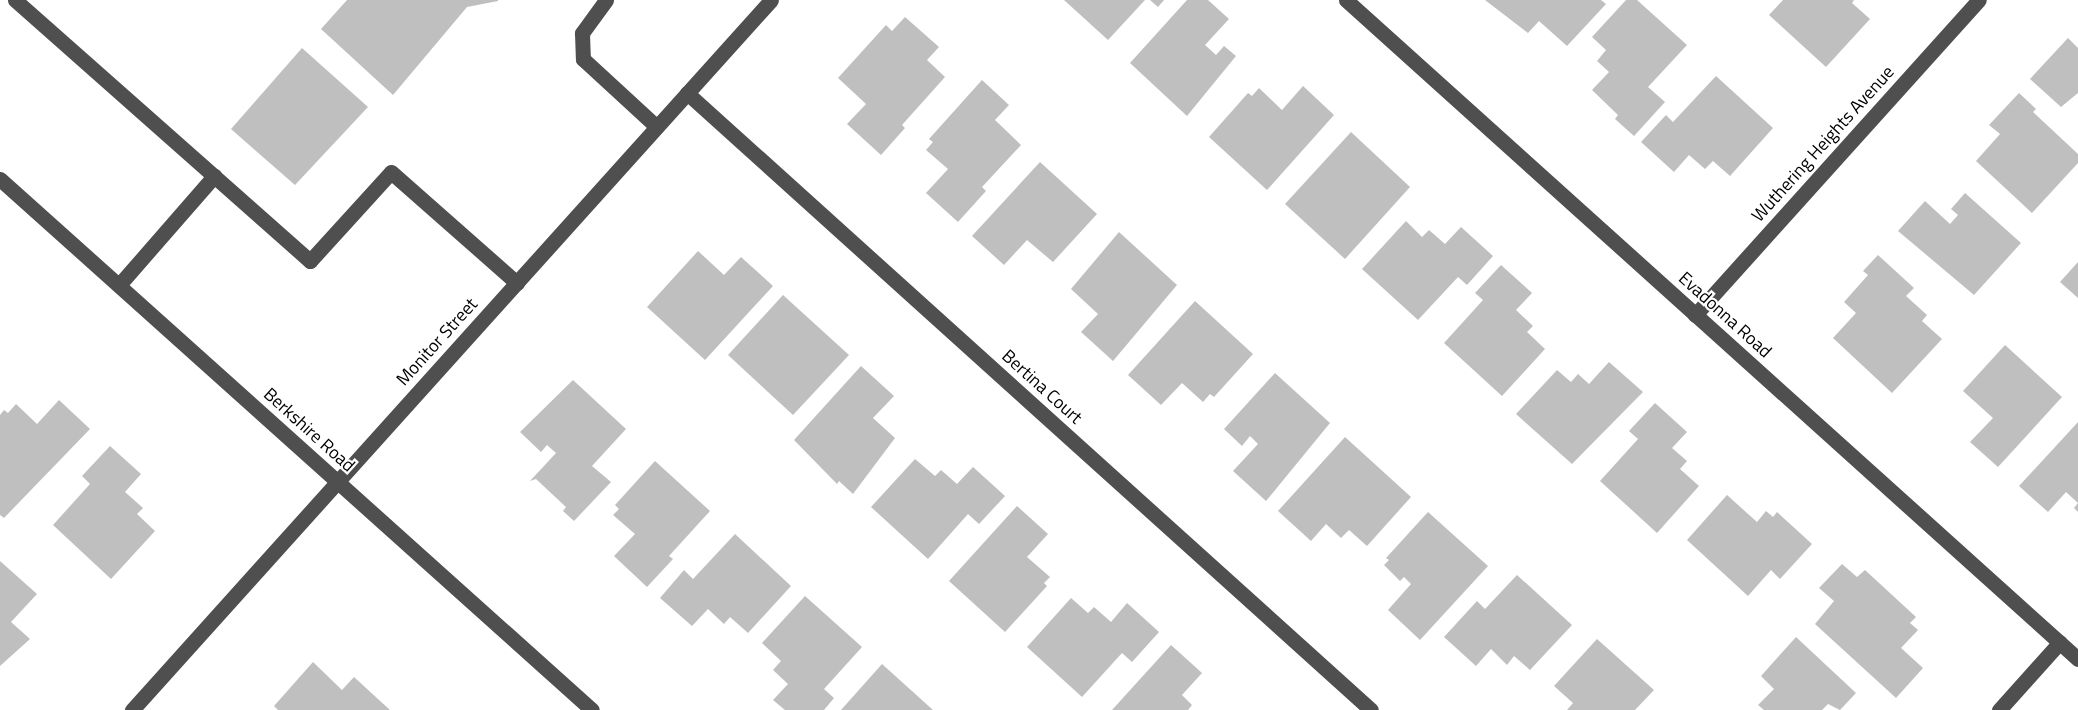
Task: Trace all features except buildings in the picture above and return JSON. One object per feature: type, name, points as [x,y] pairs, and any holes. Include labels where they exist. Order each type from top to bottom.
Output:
[{"type":"street","points":[[15,0],[310,261],[391,172],[516,283]]},
{"type":"street","points":[[606,0],[582,33],[583,59],[657,127]]},
{"type":"street","name":"Monitor Street","points":[[132,710],[771,0]]},
{"type":"street","name":"Evadonna Road","points":[[1346,0],[2078,659]]},
{"type":"street","name":"Wuthering Heights Avenue","points":[[1695,315],[1979,0]]},
{"type":"street","name":"Bertina Court","points":[[687,93],[1371,710]]},
{"type":"street","points":[[119,285],[214,176]]},
{"type":"street","name":"Berkshire Road","points":[[0,179],[592,710]]},
{"type":"street","points":[[1999,710],[2060,642]]}]
